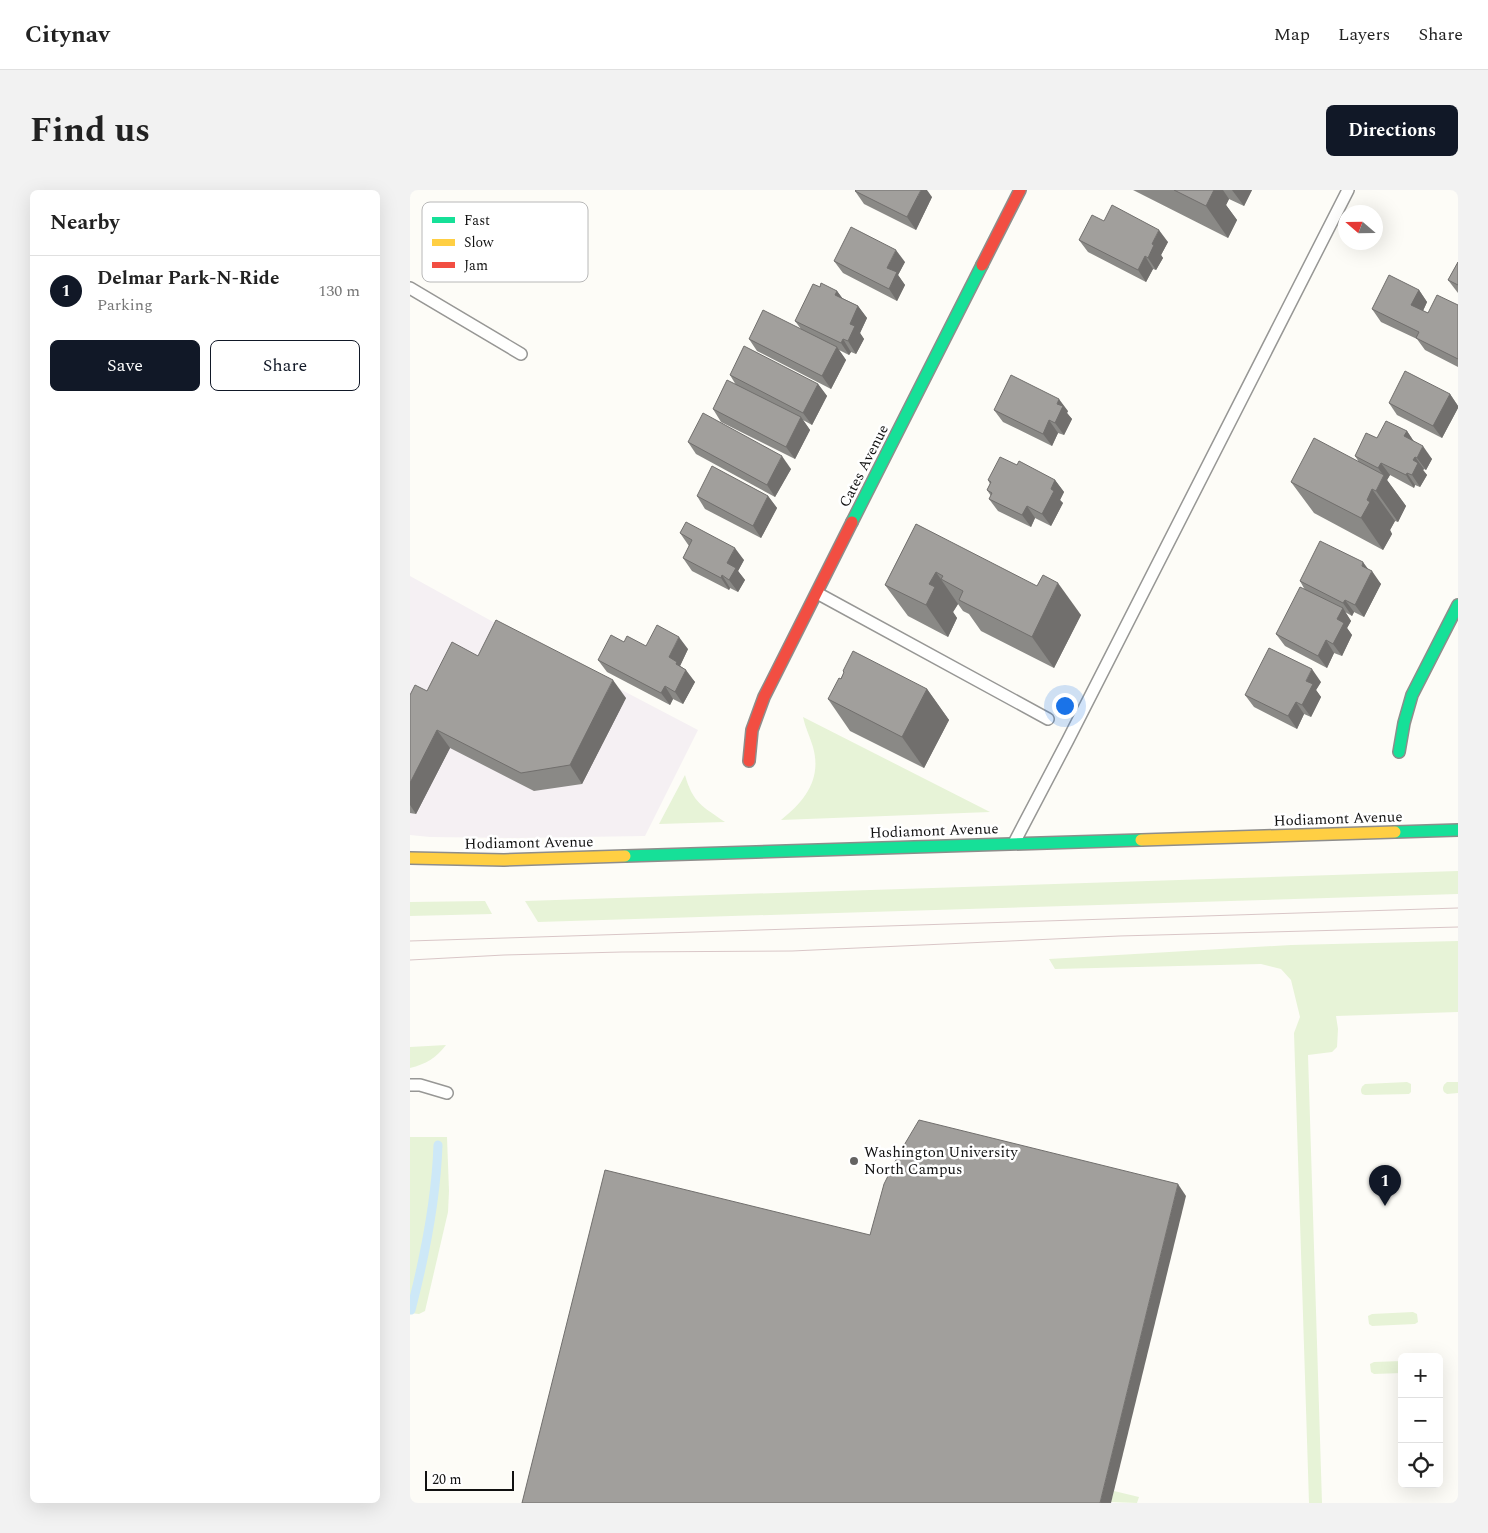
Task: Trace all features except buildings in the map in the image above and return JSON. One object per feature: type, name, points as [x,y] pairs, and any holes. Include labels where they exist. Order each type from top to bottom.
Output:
[{"type":"street","name":"Cates Avenue","points":[[749,761],[752,730],[764,697],[1020,190]]},
{"type":"street","points":[[1399,752],[1404,723],[1412,695],[1458,605]]},
{"type":"street","name":"Hodiamont Avenue","points":[[410,858],[504,860],[1458,830]]},
{"type":"lane","points":[[1013,844],[1348,190]]},
{"type":"lane","points":[[410,288],[520,354]]},
{"type":"lane","points":[[816,593],[1048,719]]},
{"type":"lane","points":[[410,1085],[420,1085],[447,1093]]},
{"type":"shaded area","points":[[410,576],[513,633],[698,730],[645,836],[518,838],[410,835]]},
{"type":"green space","points":[[803,717],[990,812],[781,820],[804,797],[813,779],[815,759]]},
{"type":"green space","points":[[685,775],[691,792],[699,803],[725,822],[659,824]]},
{"type":"green space","points":[[1458,871],[1458,894],[538,922],[525,901]]},
{"type":"green space","points":[[485,901],[492,914],[410,916],[410,902]]},
{"type":"green space","points":[[1458,941],[1458,1012],[1336,1016],[1338,1029],[1337,1047],[1332,1052],[1308,1055],[1322,1503],[1309,1503],[1294,1033],[1300,1017],[1291,980],[1281,969],[1261,964],[1055,969],[1049,959],[1291,945]]},
{"type":"green space","points":[[446,1045],[430,1060],[410,1068],[410,1047]]},
{"type":"green space","points":[[1407,1082],[1411,1084],[1411,1092],[1409,1094],[1365,1095],[1361,1091],[1365,1084]]},
{"type":"green space","points":[[1447,1082],[1458,1082],[1458,1093],[1447,1094],[1444,1092],[1443,1087]]},
{"type":"green space","points":[[410,1137],[447,1137],[448,1212],[425,1311],[419,1314],[410,1313]]},
{"type":"green space","points":[[1413,1312],[1417,1314],[1418,1322],[1415,1324],[1372,1326],[1369,1324],[1368,1316],[1372,1314]]},
{"type":"green space","points":[[1398,1361],[1398,1373],[1374,1374],[1371,1372],[1370,1364],[1374,1362]]},
{"type":"green space","points":[[1114,1491],[1139,1497],[1137,1503],[1111,1502]]},
{"type":"waterway","points":[[411,1310],[429,1228],[435,1187],[438,1145]]},
{"type":"tram line","points":[[410,941],[1458,908]]},
{"type":"tram line","points":[[410,960],[622,952],[792,951],[1119,936],[1458,927]]},
{"type":"traffic: fast","points":[[852,522],[982,265]]},
{"type":"traffic: fast","points":[[1399,752],[1404,723],[1412,695],[1458,605]]},
{"type":"traffic: fast","points":[[1395,832],[1458,830]]},
{"type":"traffic: fast","points":[[625,856],[1141,840]]},
{"type":"traffic: slow","points":[[1141,840],[1395,832]]},
{"type":"traffic: slow","points":[[410,858],[504,860],[625,856]]},
{"type":"traffic: jam","points":[[982,265],[1020,190]]},
{"type":"traffic: jam","points":[[749,761],[752,730],[764,697],[852,522]]},
{"type":"place","name":"Washington University North Campus","points":[[854,1161]]},
{"type":"place","name":"Delmar Park-N-Ride","points":[[1385,1206]]}]
